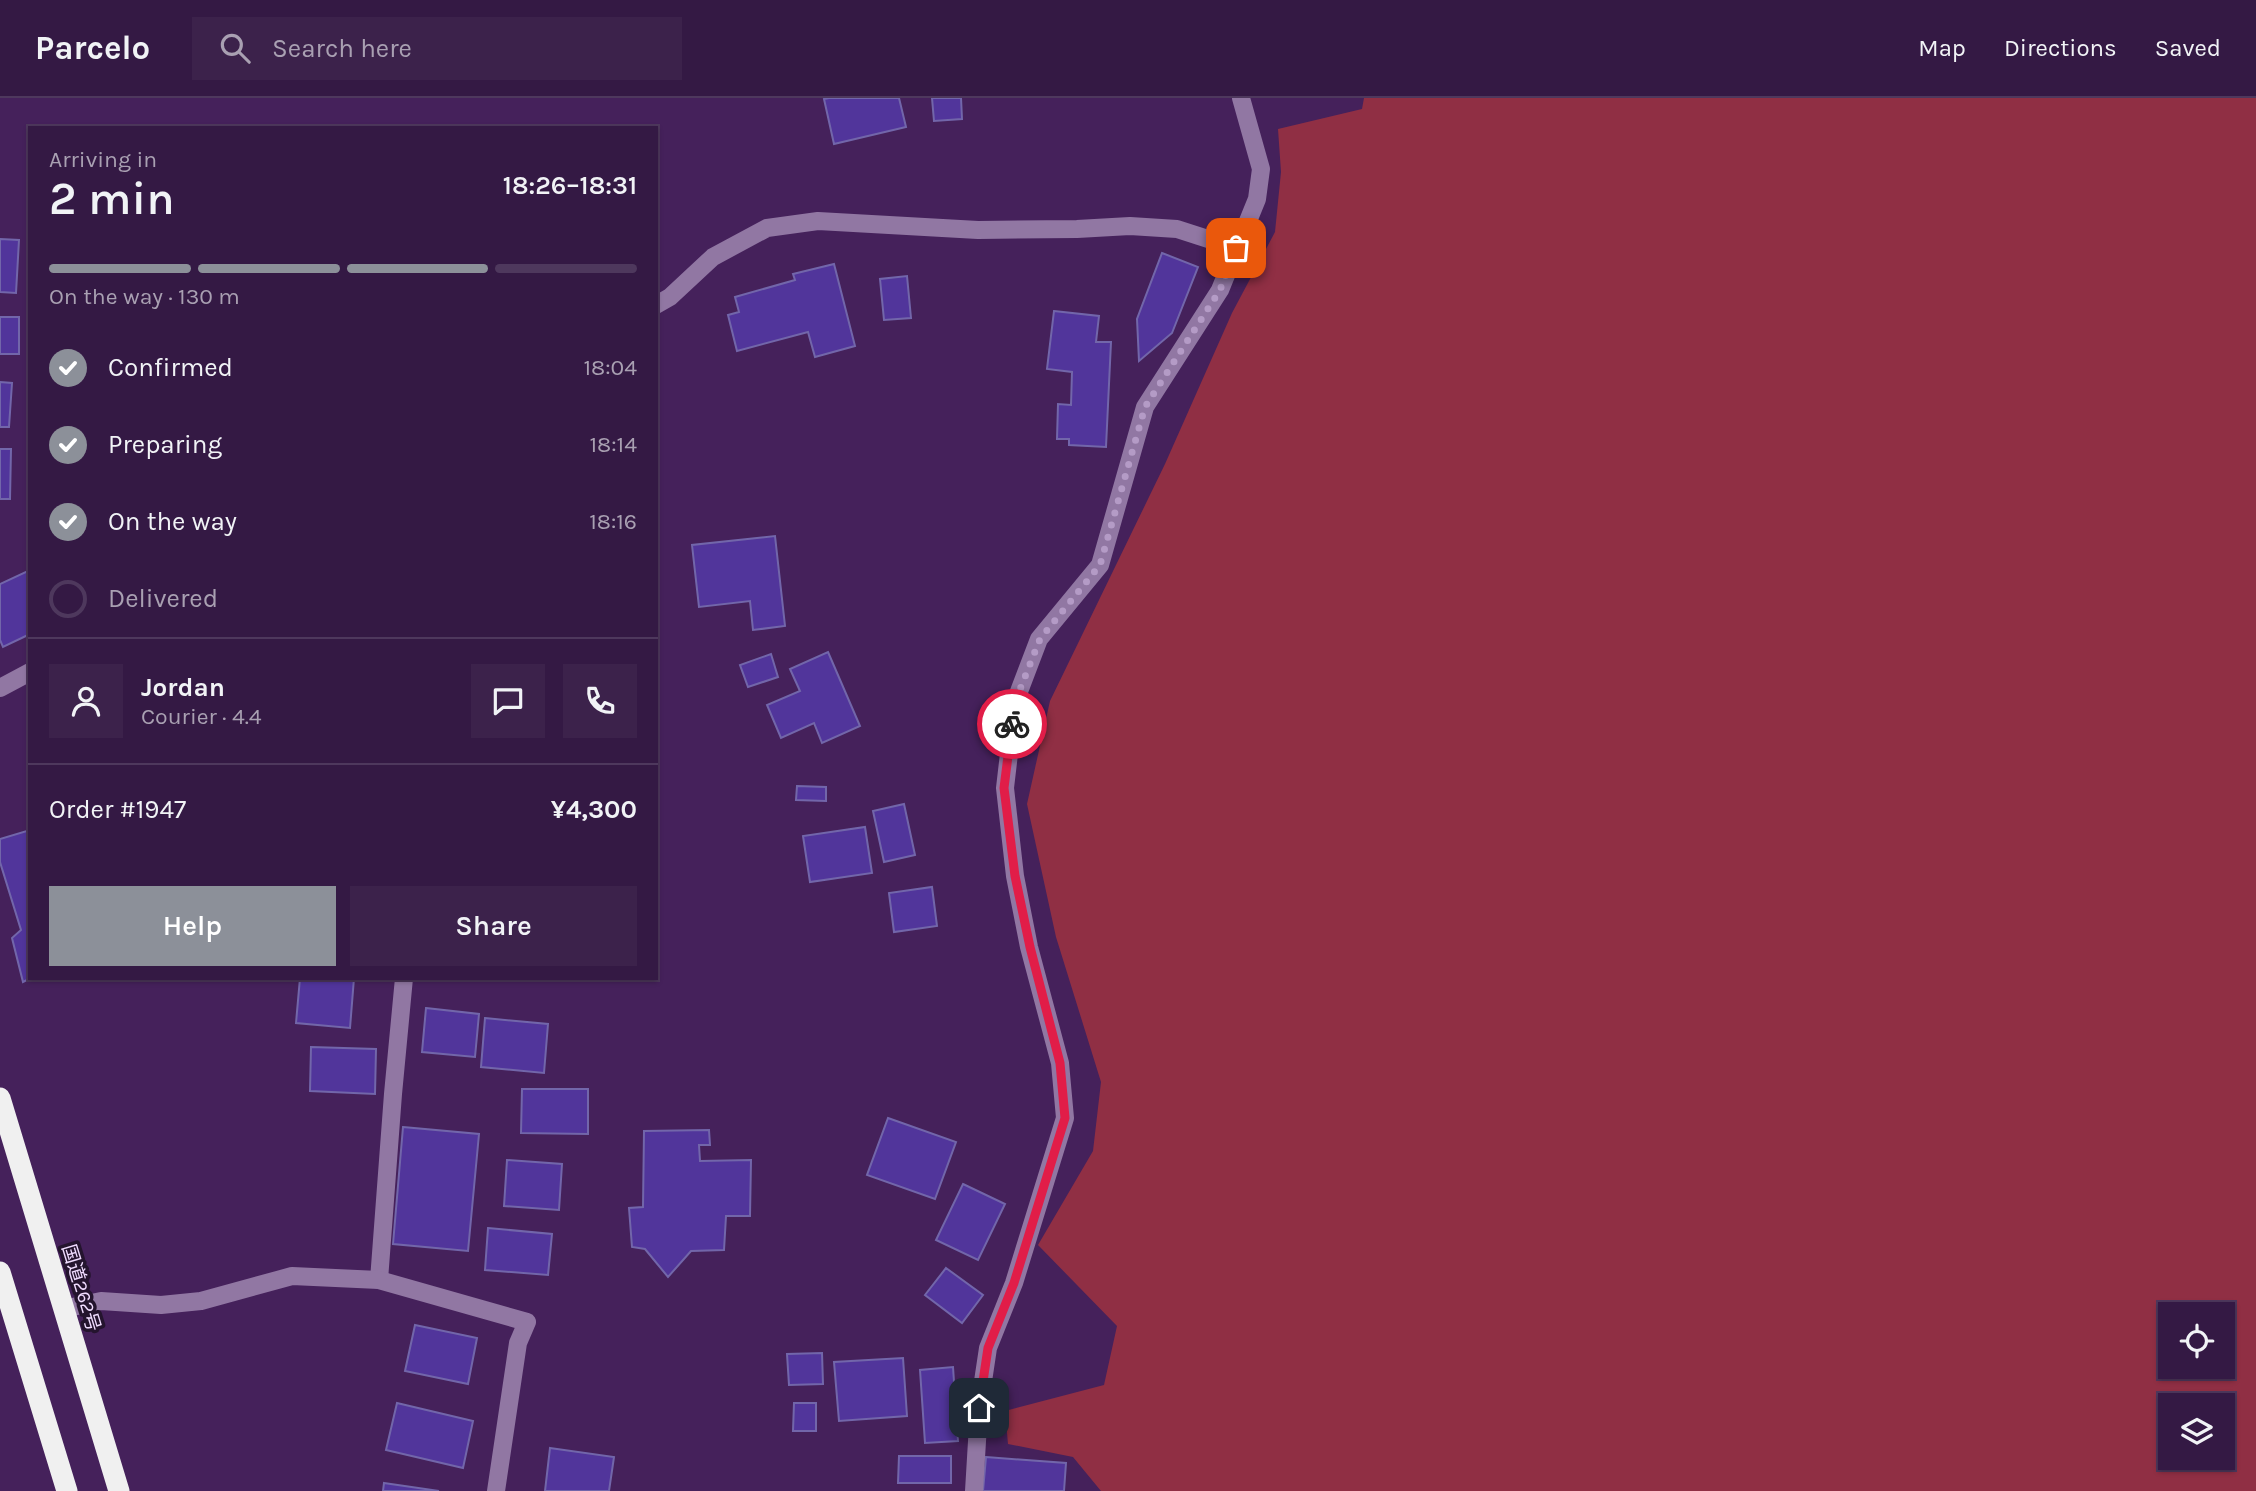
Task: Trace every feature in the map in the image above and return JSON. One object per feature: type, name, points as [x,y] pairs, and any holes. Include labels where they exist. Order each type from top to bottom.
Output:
[{"type":"highway","name":"国道262号","points":[[0,1098],[119,1491]]},
{"type":"highway","points":[[0,1272],[67,1491]]},
{"type":"street","points":[[974,1491],[979,1408],[988,1348],[1014,1283],[1065,1118],[1060,1063],[1030,947],[1013,864],[1004,788],[1015,702],[1040,639],[1100,565],[1145,407],[1220,290],[1257,199],[1261,169],[1241,98]]},
{"type":"street","points":[[658,304],[670,297],[713,257],[767,228],[818,221],[978,230],[1130,226],[1177,229],[1236,248]]},
{"type":"street","points":[[0,688],[28,673]]},
{"type":"street","points":[[379,1280],[404,980]]},
{"type":"street","points":[[63,1309],[101,1301],[161,1305],[201,1301],[292,1276],[379,1280],[527,1322],[518,1343],[496,1491]]},
{"type":"shaded area","points":[[1364,98],[2256,98],[2256,1491],[1101,1491],[1073,1457],[1008,1444],[1005,1411],[1104,1385],[1117,1326],[1038,1245],[1093,1151],[1101,1082],[1056,937],[1027,804],[1050,701],[1165,464],[1232,313],[1275,232],[1281,172],[1278,129],[1362,109]]},
{"type":"building","points":[[899,98],[906,127],[834,144],[824,99]]},
{"type":"building","points":[[932,98],[961,98],[962,119],[934,121]]},
{"type":"building","points":[[0,239],[19,240],[16,293],[0,292]]},
{"type":"building","points":[[1162,253],[1198,267],[1172,333],[1139,361],[1137,319]]},
{"type":"building","points":[[834,264],[855,346],[815,357],[808,332],[737,351],[728,315],[739,312],[735,297],[795,280],[793,274]]},
{"type":"building","points":[[907,276],[911,318],[884,320],[880,279]]},
{"type":"building","points":[[1054,311],[1099,316],[1096,342],[1111,342],[1106,447],[1069,445],[1069,439],[1057,439],[1058,404],[1071,405],[1072,372],[1047,369]]},
{"type":"building","points":[[0,317],[19,317],[19,354],[0,354]]},
{"type":"building","points":[[0,382],[12,383],[9,427],[0,427]]},
{"type":"building","points":[[0,449],[11,449],[10,499],[0,499]]},
{"type":"building","points":[[775,536],[785,626],[753,630],[750,601],[699,607],[692,545]]},
{"type":"building","points":[[28,571],[28,635],[3,647],[0,640],[0,584]]},
{"type":"building","points":[[828,652],[860,726],[822,743],[814,723],[781,738],[767,705],[800,691],[790,669]]},
{"type":"building","points":[[771,654],[778,677],[748,687],[740,665]]},
{"type":"building","points":[[797,786],[826,787],[826,801],[796,800]]},
{"type":"building","points":[[904,804],[915,855],[884,862],[873,811]]},
{"type":"building","points":[[865,827],[872,873],[810,882],[803,836]]},
{"type":"building","points":[[28,831],[28,980],[23,982],[12,938],[21,930],[0,862],[0,839]]},
{"type":"building","points":[[932,887],[937,926],[894,932],[889,893]]},
{"type":"building","points":[[300,980],[354,980],[350,1028],[296,1023]]},
{"type":"building","points":[[426,1008],[479,1014],[475,1057],[422,1052]]},
{"type":"building","points":[[485,1018],[548,1024],[544,1073],[481,1067]]},
{"type":"building","points":[[311,1047],[376,1049],[375,1094],[310,1091]]},
{"type":"building","points":[[522,1089],[588,1089],[588,1134],[521,1133]]},
{"type":"building","points":[[888,1118],[956,1142],[935,1199],[867,1175]]},
{"type":"building","points":[[403,1127],[479,1134],[468,1251],[393,1244]]},
{"type":"building","points":[[709,1130],[710,1145],[699,1145],[700,1161],[751,1160],[750,1216],[726,1216],[724,1250],[691,1251],[668,1277],[645,1249],[632,1247],[629,1208],[643,1207],[644,1131]]},
{"type":"building","points":[[507,1160],[562,1164],[559,1210],[504,1206]]},
{"type":"building","points":[[963,1184],[1005,1204],[978,1260],[936,1240]]},
{"type":"building","points":[[488,1228],[552,1234],[548,1275],[485,1270]]},
{"type":"building","points":[[946,1268],[983,1295],[962,1323],[925,1295]]},
{"type":"building","points":[[415,1325],[477,1338],[468,1384],[405,1371]]},
{"type":"building","points":[[822,1353],[823,1384],[789,1385],[787,1354]]},
{"type":"building","points":[[903,1358],[907,1416],[839,1421],[834,1362]]},
{"type":"building","points":[[953,1367],[958,1441],[925,1443],[920,1370]]},
{"type":"building","points":[[397,1403],[473,1421],[463,1468],[386,1450]]},
{"type":"building","points":[[794,1403],[816,1403],[816,1431],[793,1431]]},
{"type":"building","points":[[550,1448],[614,1457],[609,1491],[545,1491]]},
{"type":"building","points":[[899,1456],[951,1456],[951,1483],[898,1483]]},
{"type":"building","points":[[986,1457],[1066,1463],[1064,1491],[983,1491]]},
{"type":"building","points":[[384,1483],[439,1491],[383,1491]]},
{"type":"way so far","points":[[1012,724],[1015,702],[1040,639],[1100,565],[1145,407],[1220,290],[1236,248]]},
{"type":"route","points":[[979,1408],[988,1348],[1014,1283],[1065,1118],[1060,1063],[1015,876],[1004,788],[1012,724]]}]
